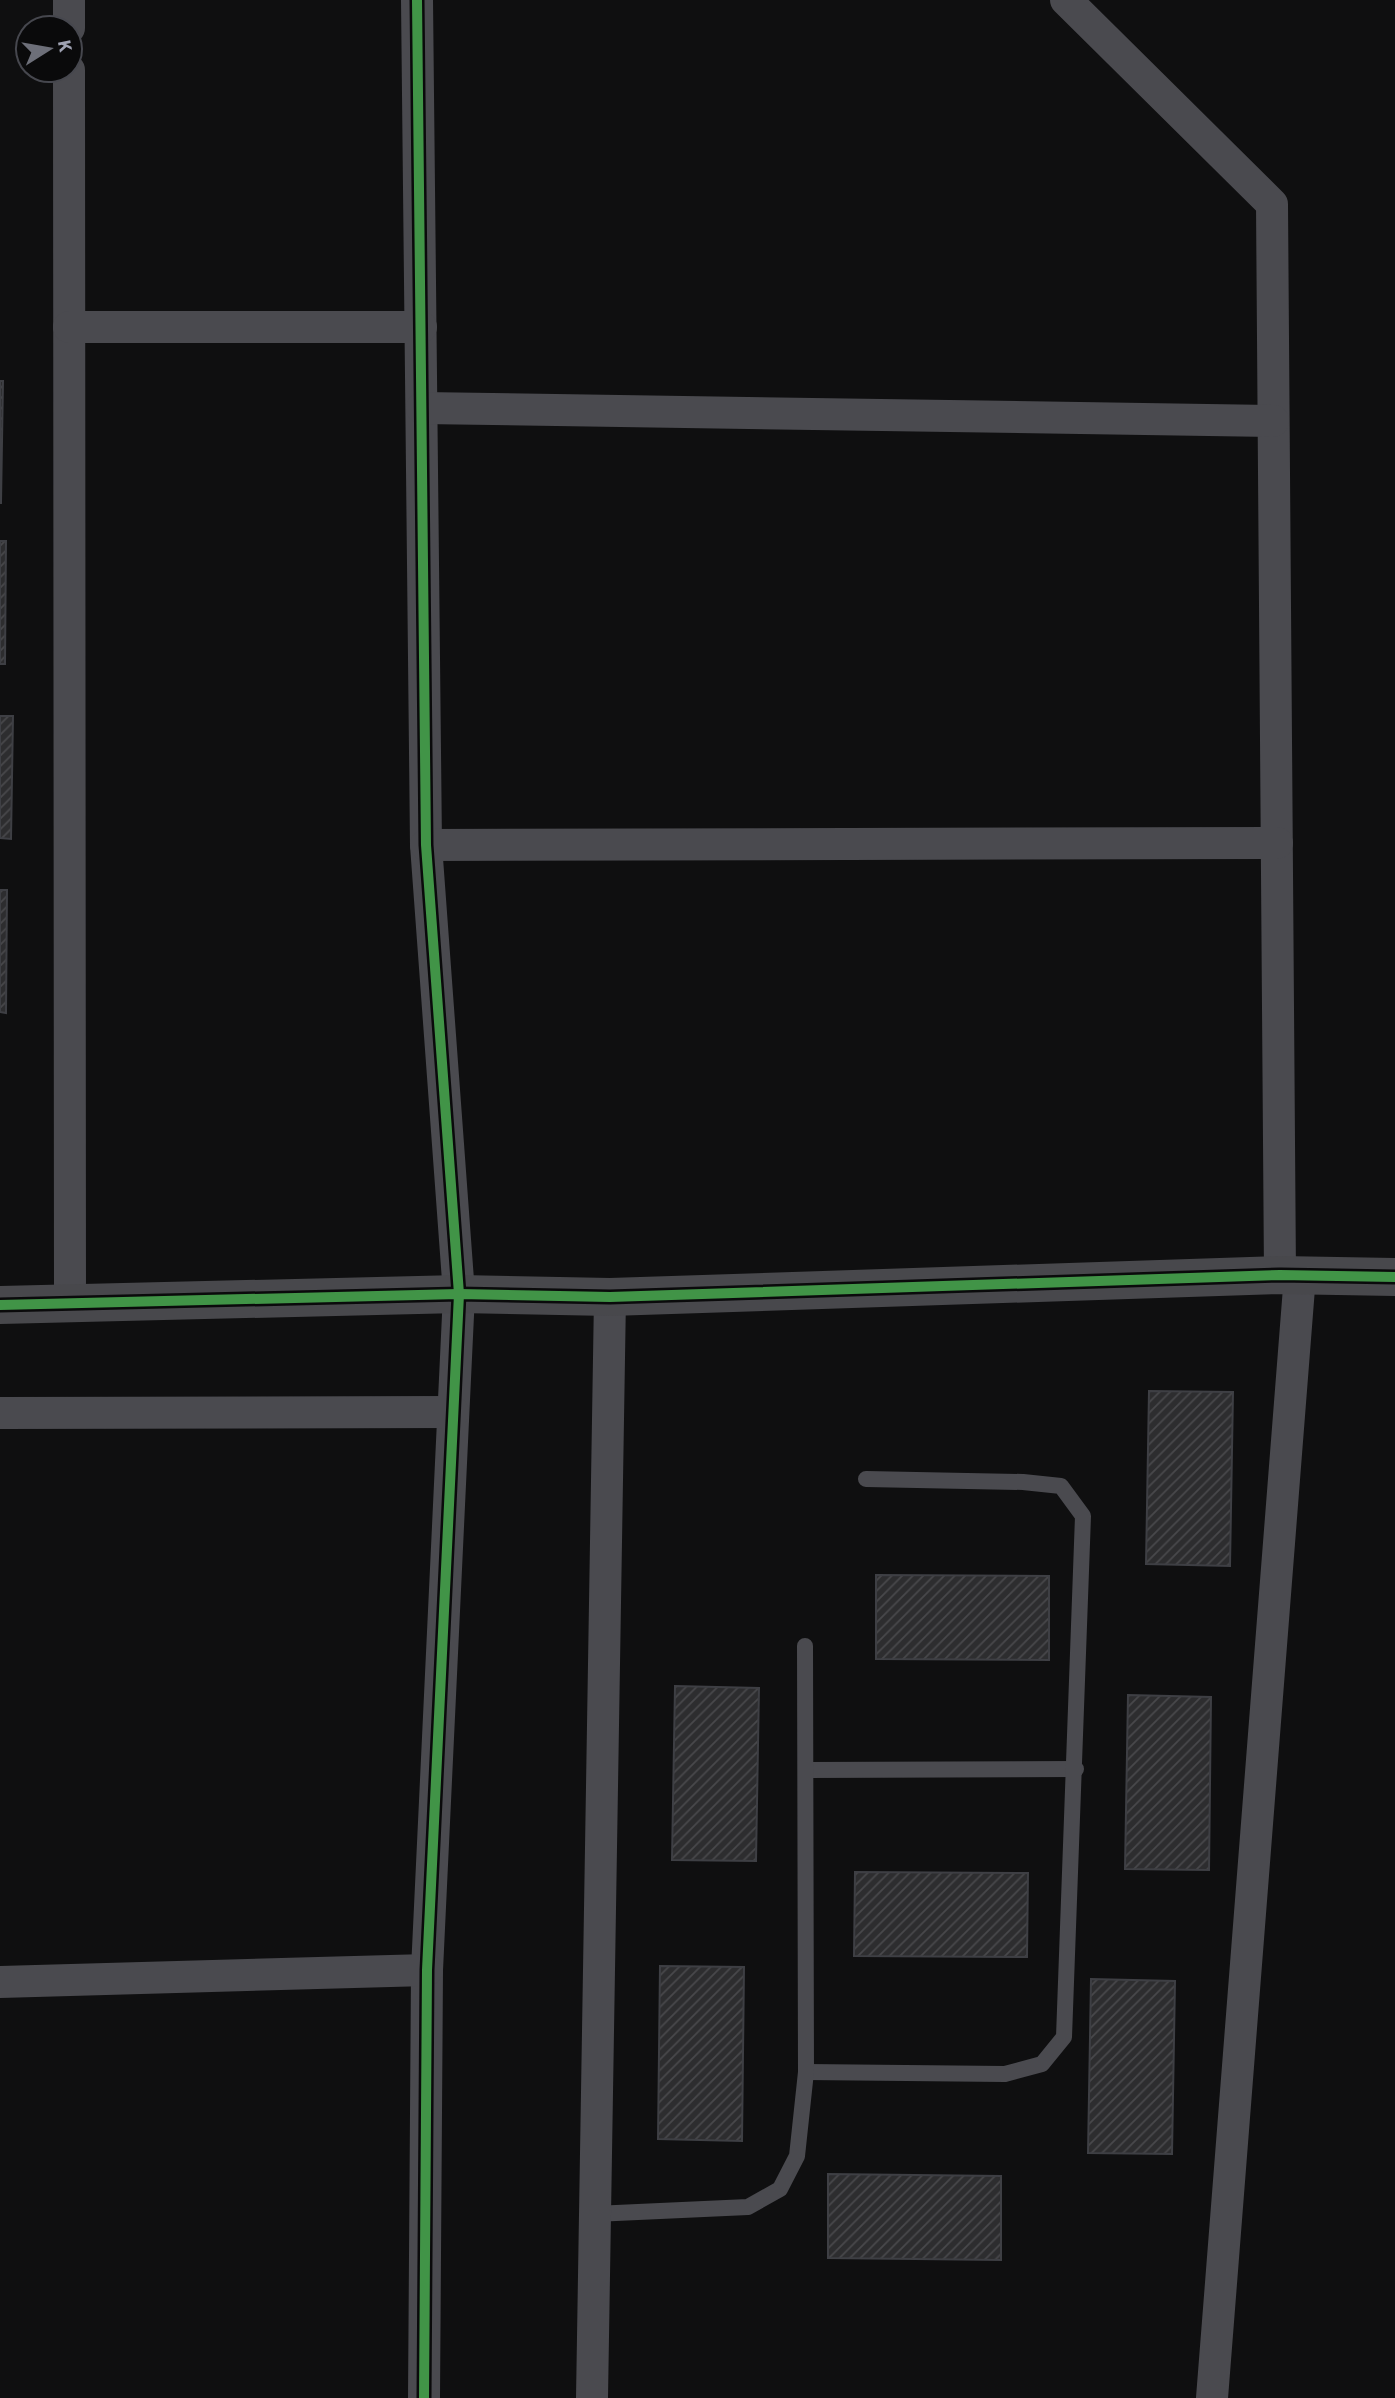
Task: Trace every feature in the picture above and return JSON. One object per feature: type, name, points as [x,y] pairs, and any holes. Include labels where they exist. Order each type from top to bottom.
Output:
[{"type":"street","points":[[417,0],[426,845],[459,1294],[427,1970],[424,2398]]},
{"type":"street","points":[[1066,0],[1272,204],[1276,843],[1290,1275],[1212,2398]]},
{"type":"street","points":[[69,84],[70,1303]]},
{"type":"street","points":[[69,327],[421,327]]},
{"type":"street","points":[[422,408],[1273,421]]},
{"type":"street","points":[[426,845],[1276,843]]},
{"type":"street","points":[[0,1305],[459,1294],[610,1297],[1290,1275],[1395,1276]]},
{"type":"street","points":[[592,2398],[610,1297]]},
{"type":"street","points":[[0,1413],[453,1412]]},
{"type":"street","points":[[0,1982],[427,1970]]},
{"type":"lane","points":[[806,2073],[1005,2074],[1042,2064],[1064,2037],[1076,1769],[1083,1516],[1061,1486],[1023,1482],[866,1479]]},
{"type":"lane","points":[[594,2214],[748,2207],[780,2189],[797,2156],[806,2073],[805,1646]]},
{"type":"lane","points":[[807,1770],[1076,1769]]},
{"type":"building","points":[[0,381],[3,381],[1,503],[0,503]]},
{"type":"building","points":[[0,541],[6,541],[5,664],[0,664]]},
{"type":"building","points":[[0,716],[13,716],[11,839],[0,838]]},
{"type":"building","points":[[0,890],[7,890],[6,1013],[0,1012]]},
{"type":"building","points":[[1149,1391],[1233,1392],[1230,1566],[1146,1564]]},
{"type":"building","points":[[876,1575],[1049,1576],[1049,1660],[876,1659]]},
{"type":"building","points":[[675,1686],[759,1688],[756,1861],[672,1860]]},
{"type":"building","points":[[1128,1695],[1211,1697],[1209,1870],[1125,1869]]},
{"type":"building","points":[[855,1872],[1028,1873],[1027,1957],[854,1956]]},
{"type":"building","points":[[660,1966],[744,1967],[742,2141],[658,2139]]},
{"type":"building","points":[[1091,1979],[1175,1981],[1172,2154],[1088,2153]]},
{"type":"building","points":[[828,2174],[1001,2176],[1001,2260],[828,2258]]},
{"type":"cycle path","points":[[417,0],[426,845],[459,1294],[427,1970],[424,2398]]},
{"type":"cycle path","points":[[0,1305],[459,1294],[610,1297],[1280,1275],[1395,1277]]}]
